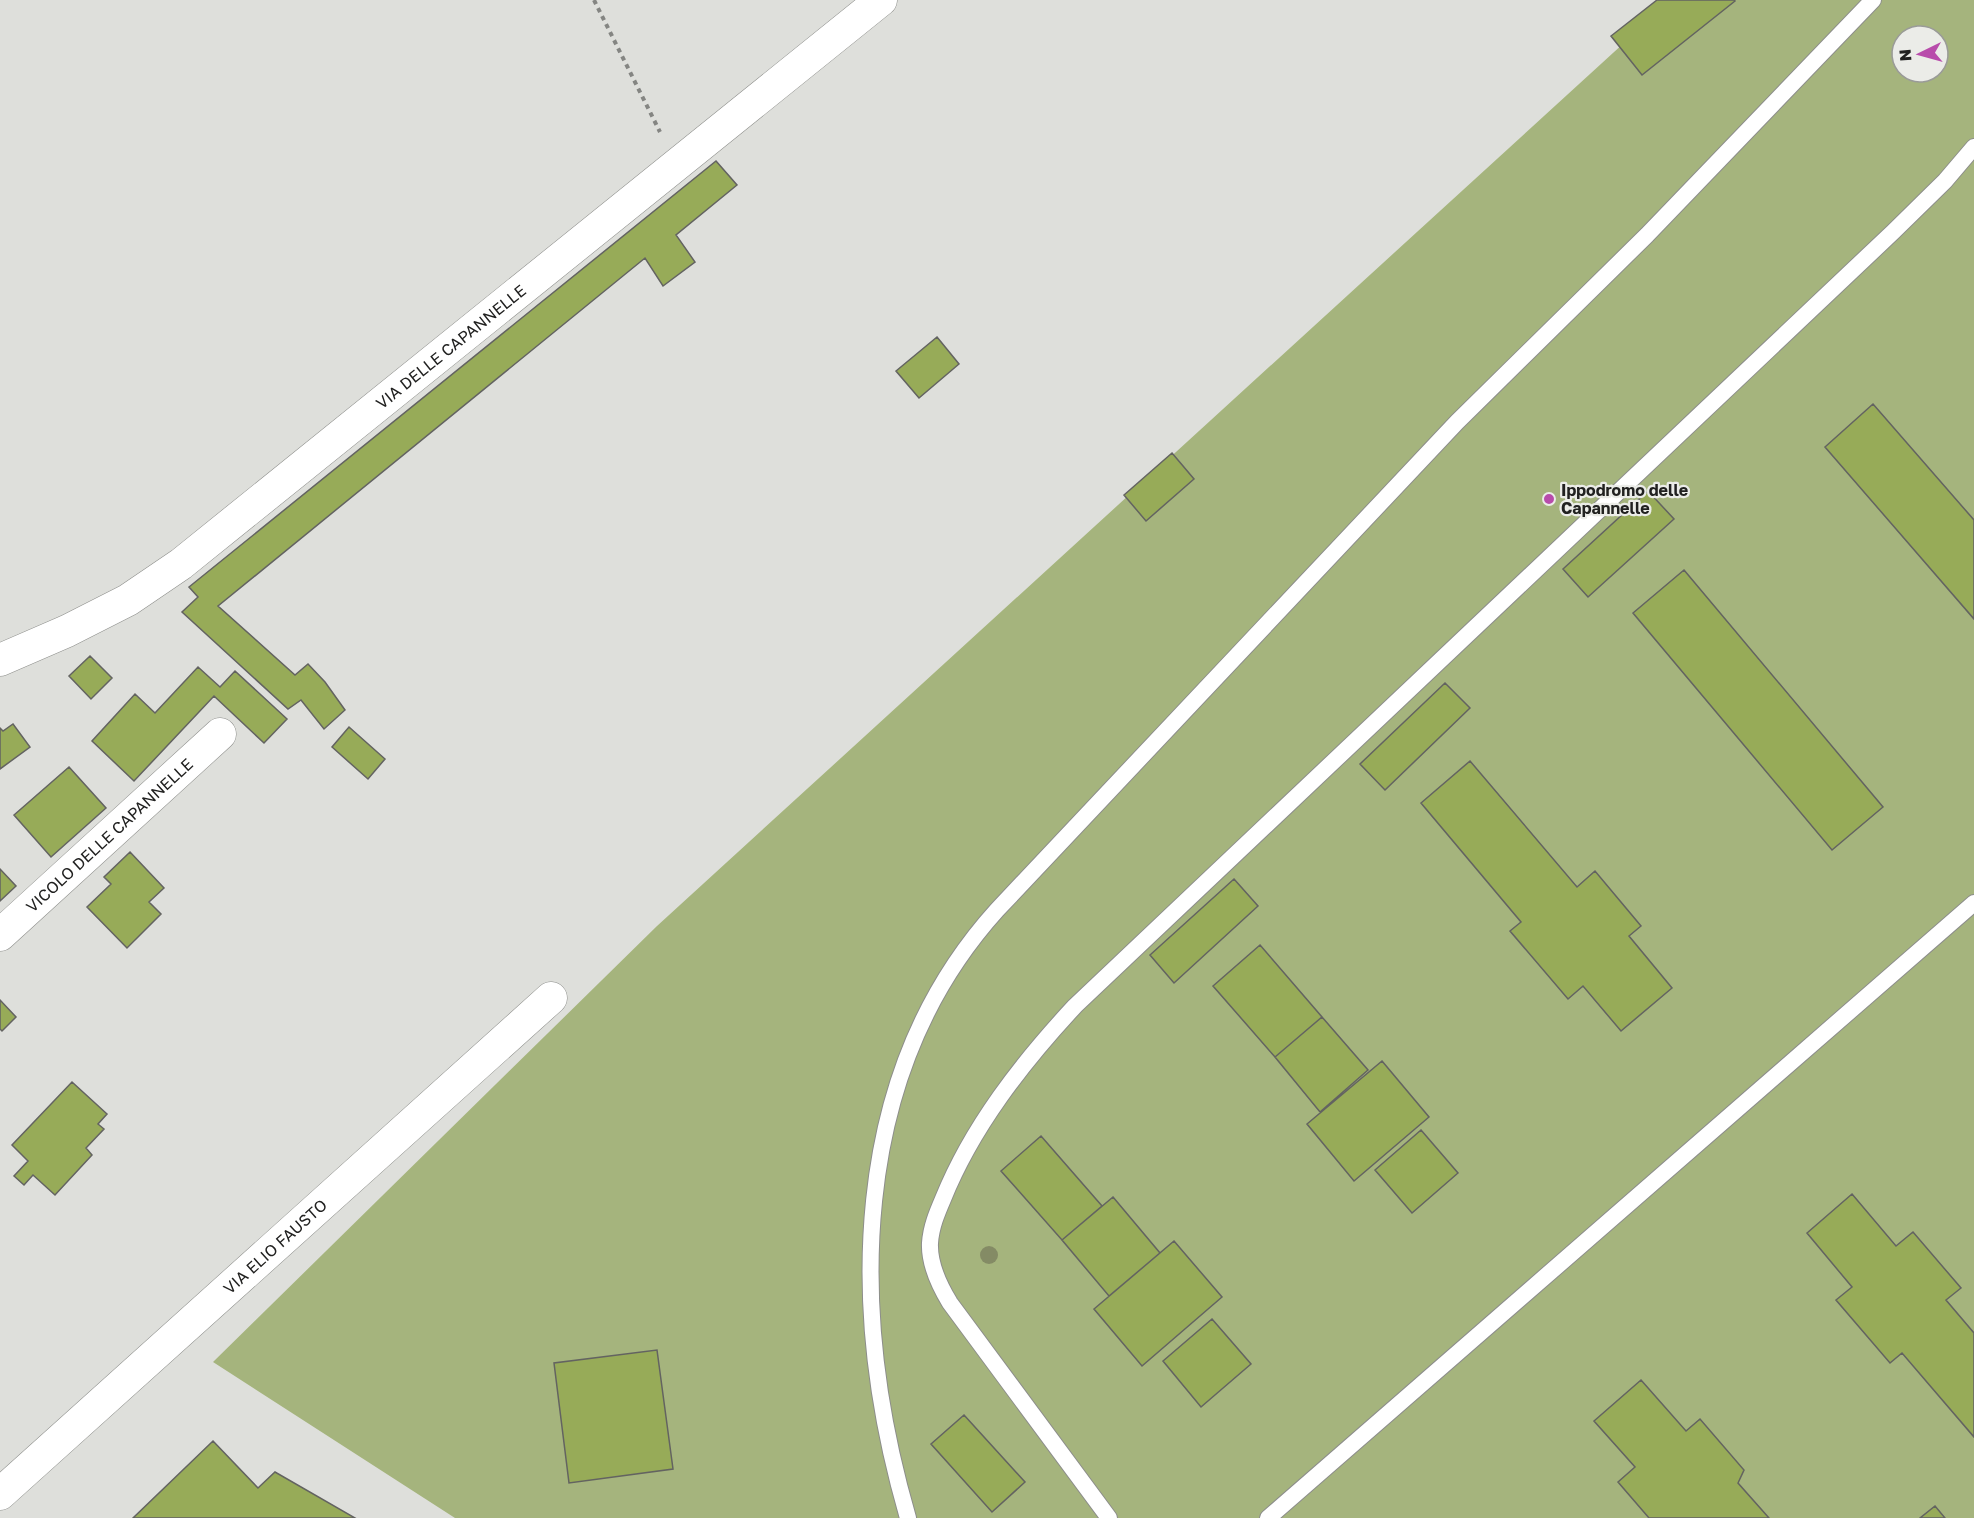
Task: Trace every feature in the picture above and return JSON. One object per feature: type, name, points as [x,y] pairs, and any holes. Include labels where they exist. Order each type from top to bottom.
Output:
[{"type":"street","name":"VIA DELLE CAPANNELLE","points":[[0,660],[67,631],[128,600],[182,564],[881,0]]},
{"type":"street","name":"VICOLO DELLE CAPANNELLE","points":[[0,935],[220,734]]},
{"type":"street","name":"VIA ELIO FAUSTO","points":[[0,1494],[551,998]]},
{"type":"lane","points":[[908,1518],[890,1449],[873,1342],[871,1266],[874,1188],[887,1121],[902,1074],[927,1012],[955,964],[968,944],[997,910],[1457,422],[1647,236],[1873,0]]},
{"type":"lane","points":[[1109,1518],[950,1303],[937,1277],[930,1252],[932,1227],[955,1170],[974,1138],[1032,1054],[1075,1006],[1900,225],[1945,181],[1974,147]]},
{"type":"lane","points":[[1268,1518],[1974,903]]},
{"type":"path","points":[[594,0],[677,165]]},
{"type":"green space","name":"Ippodromo delle Capannelle","points":[[1671,0],[1974,0],[1974,1518],[455,1518],[213,1362],[657,926]]},
{"type":"building","points":[[1657,0],[1735,1],[1642,75],[1611,36]]},
{"type":"building","points":[[716,161],[737,185],[676,235],[695,262],[663,286],[645,258],[218,606],[295,675],[308,664],[325,682],[345,710],[324,729],[301,700],[288,709],[182,612],[198,597],[189,587]]},
{"type":"building","points":[[937,337],[959,364],[919,398],[896,371]]},
{"type":"building","points":[[1873,404],[1974,520],[1974,619],[1825,447]]},
{"type":"building","points":[[1172,453],[1194,479],[1146,521],[1124,495]]},
{"type":"building","points":[[1648,491],[1674,519],[1588,597],[1563,569]]},
{"type":"building","points":[[1684,570],[1883,807],[1832,850],[1633,613]]},
{"type":"building","points":[[90,656],[112,678],[91,699],[69,676]]},
{"type":"building","points":[[198,667],[220,687],[235,671],[287,719],[264,743],[214,696],[134,781],[92,741],[135,694],[155,713]]},
{"type":"building","points":[[1445,683],[1470,708],[1385,790],[1360,764]]},
{"type":"building","points":[[13,724],[30,747],[0,769],[0,728],[3,731]]},
{"type":"building","points":[[349,727],[385,759],[368,779],[332,747]]},
{"type":"building","points":[[1470,761],[1577,887],[1595,871],[1641,926],[1629,936],[1672,988],[1621,1031],[1583,986],[1568,999],[1510,931],[1521,922],[1421,803]]},
{"type":"building","points":[[69,767],[106,808],[51,857],[14,815]]},
{"type":"building","points":[[130,852],[164,888],[149,902],[161,914],[127,948],[87,907],[111,884],[104,877]]},
{"type":"building","points":[[0,869],[16,886],[0,901]]},
{"type":"building","points":[[1234,879],[1258,906],[1174,983],[1150,955]]},
{"type":"building","points":[[1260,945],[1322,1017],[1275,1057],[1213,986]]},
{"type":"building","points":[[0,1000],[16,1017],[2,1031],[0,1029]]},
{"type":"building","points":[[1322,1017],[1368,1070],[1320,1112],[1275,1057]]},
{"type":"building","points":[[1382,1061],[1429,1117],[1354,1181],[1307,1124]]},
{"type":"building","points":[[72,1082],[107,1114],[98,1124],[104,1129],[86,1148],[92,1155],[55,1195],[33,1175],[24,1185],[14,1176],[28,1161],[12,1145]]},
{"type":"building","points":[[1421,1130],[1458,1173],[1412,1213],[1375,1170]]},
{"type":"building","points":[[1041,1136],[1102,1206],[1062,1240],[1001,1171]]},
{"type":"building","points":[[1852,1194],[1896,1246],[1913,1232],[1961,1288],[1946,1300],[1974,1333],[1974,1437],[1902,1353],[1890,1363],[1836,1300],[1852,1287],[1807,1233]]},
{"type":"building","points":[[1113,1197],[1160,1253],[1109,1296],[1062,1240]]},
{"type":"building","points":[[1174,1241],[1222,1297],[1142,1366],[1094,1309]]},
{"type":"building","points":[[1212,1319],[1251,1364],[1201,1407],[1163,1361]]},
{"type":"building","points":[[657,1350],[673,1469],[569,1483],[554,1363]]},
{"type":"building","points":[[1641,1380],[1686,1431],[1700,1419],[1744,1470],[1738,1483],[1769,1518],[1649,1518],[1618,1482],[1635,1467],[1594,1421]]},
{"type":"building","points":[[964,1415],[1025,1482],[992,1512],[931,1444]]},
{"type":"building","points":[[213,1441],[258,1488],[275,1472],[355,1518],[133,1518]]},
{"type":"building","points":[[1935,1506],[1945,1518],[1920,1518]]},
{"type":"place","name":"Ippodromo delle Capannelle","points":[[1549,499]]}]
